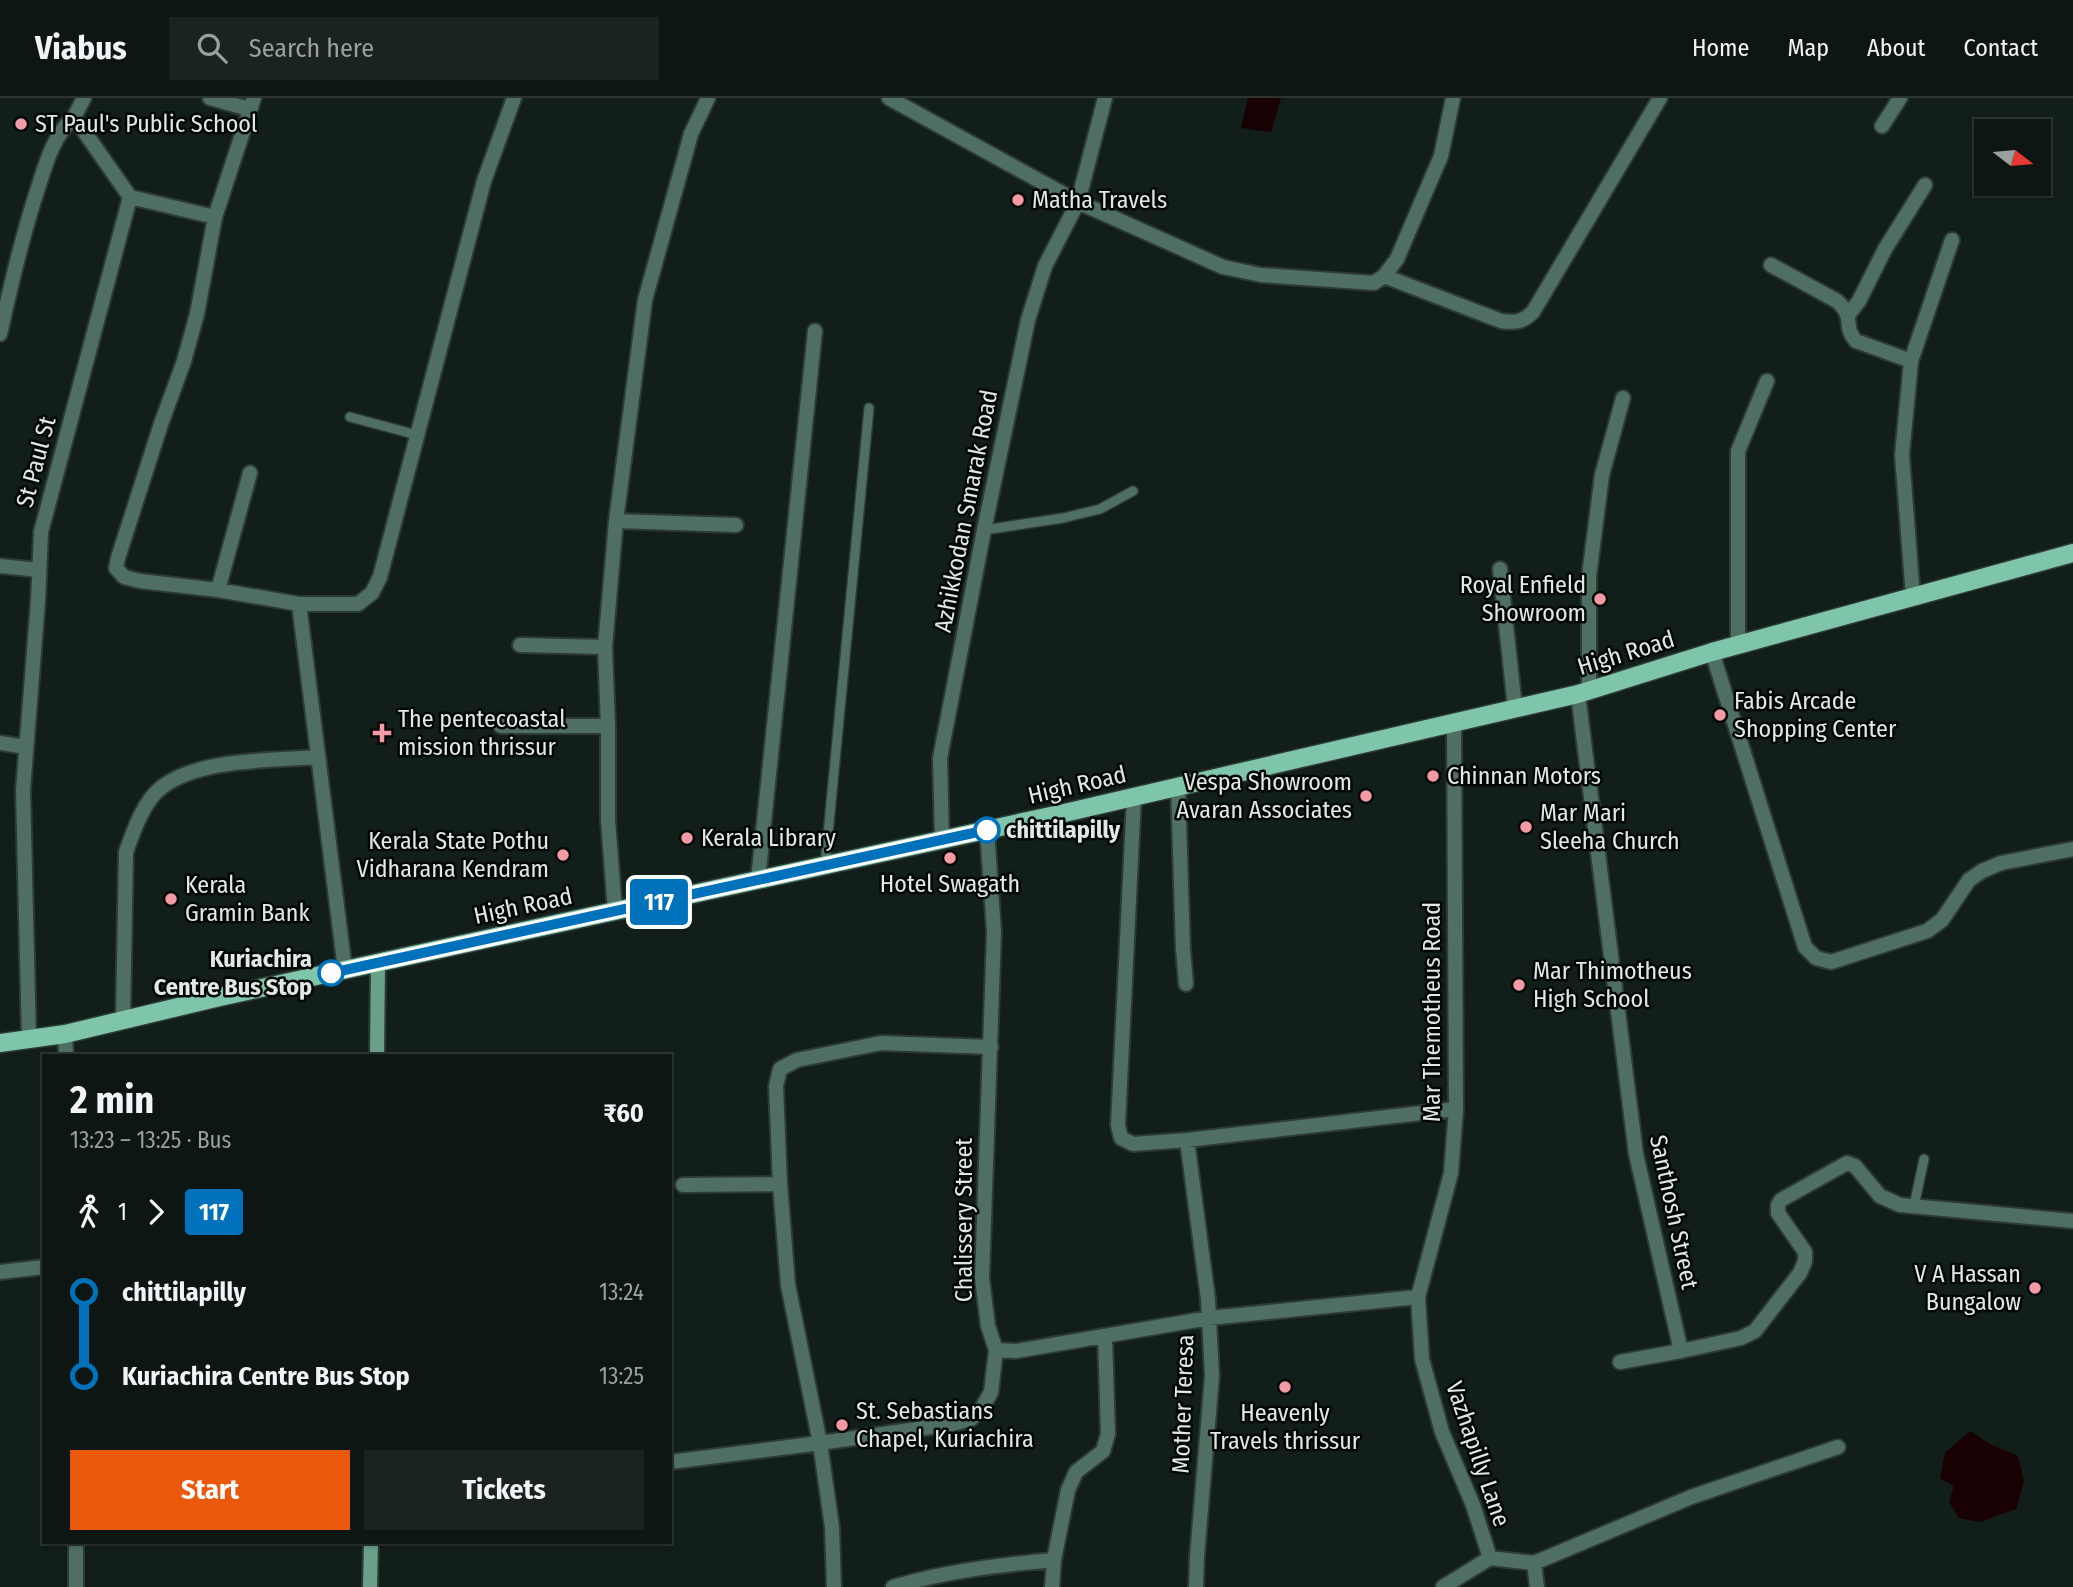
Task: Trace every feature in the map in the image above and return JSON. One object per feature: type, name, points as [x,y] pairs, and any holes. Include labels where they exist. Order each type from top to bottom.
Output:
[{"type":"main road","name":"High Road","points":[[0,1043],[65,1034],[987,830],[1454,723],[1584,692],[1712,652],[2073,553]]},
{"type":"street","points":[[0,334],[22,236],[46,162],[64,126],[74,117],[84,98]]},
{"type":"street","points":[[210,98],[251,104],[215,217],[197,314],[184,361],[161,424],[116,568],[124,577],[140,581],[218,590],[299,604],[358,604],[372,593],[380,577],[484,181],[514,98]]},
{"type":"street","points":[[615,911],[608,820],[608,726],[604,647],[616,521],[645,300],[691,134],[708,98]]},
{"type":"street","points":[[889,98],[1078,202],[1223,267],[1261,275],[1374,283],[1384,276],[1397,259],[1441,156],[1453,98]]},
{"type":"street","name":"Azhikkodan Smarak Road","points":[[942,840],[940,758],[1028,320],[1045,266],[1078,202],[1105,98]]},
{"type":"street","points":[[1384,276],[1501,321],[1513,323],[1525,320],[1533,312],[1660,98]]},
{"type":"street","points":[[1882,126],[1900,98]]},
{"type":"street","points":[[74,117],[130,197],[215,217]]},
{"type":"street","points":[[1911,361],[1856,341],[1848,326],[1849,314],[1859,302],[1885,249],[1924,185]]},
{"type":"street","name":"St Paul St","points":[[29,1040],[23,790],[41,532],[130,197]]},
{"type":"street","points":[[1913,597],[1902,455],[1911,361],[1952,240]]},
{"type":"street","points":[[1771,265],[1837,301],[1849,314]]},
{"type":"street","points":[[758,880],[815,331]]},
{"type":"street","points":[[1738,645],[1738,451],[1767,381]]},
{"type":"street","name":"Santhosh Street","points":[[1623,398],[1602,475],[1589,576],[1584,692],[1636,1154],[1681,1351]]},
{"type":"street","points":[[218,590],[250,473]]},
{"type":"street","points":[[616,521],[736,525]]},
{"type":"street","points":[[0,566],[39,570]]},
{"type":"street","points":[[1500,569],[1515,708]]},
{"type":"street","points":[[299,604],[345,970]]},
{"type":"street","points":[[520,645],[604,647]]},
{"type":"street","points":[[1712,652],[1805,947],[1816,958],[1831,962],[1927,930],[1942,920],[1969,880],[1982,871],[2001,863],[2073,849]]},
{"type":"street","name":"Mar Themotheus Road","points":[[1418,1297],[1451,1174],[1456,1109],[1454,723]]},
{"type":"street","points":[[501,726],[608,726]]},
{"type":"street","points":[[0,743],[26,747]]},
{"type":"street","points":[[123,1020],[126,852],[146,807],[161,788],[188,774],[216,765],[318,757]]},
{"type":"street","points":[[1178,787],[1186,984]]},
{"type":"street","points":[[1134,797],[1118,1125],[1121,1138],[1133,1144],[1187,1140],[1456,1109]]},
{"type":"street","name":"Chalissery Street","points":[[987,830],[994,932],[982,1278],[988,1326],[996,1350]]},
{"type":"street","points":[[377,1054],[378,963]]},
{"type":"street","points":[[65,1034],[66,1054]]},
{"type":"street","points":[[834,1587],[832,1527],[820,1443],[788,1285],[776,1086],[780,1069],[797,1060],[881,1043],[990,1047]]},
{"type":"street","name":"Mother Teresa","points":[[1187,1140],[1209,1318],[1212,1376],[1196,1587]]},
{"type":"street","points":[[1619,1362],[1741,1338],[1755,1331],[1800,1273],[1805,1261],[1805,1252],[1778,1213],[1778,1205],[1781,1200],[1847,1163],[1855,1166],[1880,1196],[1900,1205],[2073,1222]]},
{"type":"street","points":[[683,1185],[780,1185]]},
{"type":"street","points":[[0,1272],[42,1267]]},
{"type":"street","points":[[672,1462],[820,1443],[971,1419],[982,1408],[991,1392],[996,1350],[1016,1351],[1209,1318],[1418,1297]]},
{"type":"street","name":"Vazhapilly Lane","points":[[1418,1297],[1422,1359],[1441,1432],[1473,1505],[1490,1558],[1534,1563]]},
{"type":"street","points":[[1052,1587],[1054,1560],[1068,1490],[1076,1472],[1102,1451],[1108,1434],[1105,1336]]},
{"type":"street","points":[[1537,1587],[1534,1563],[1690,1497],[1838,1447]]},
{"type":"street","points":[[75,1587],[76,1544]]},
{"type":"street","points":[[370,1587],[371,1544]]},
{"type":"street","points":[[1443,1587],[1490,1558]]},
{"type":"street","points":[[893,1587],[982,1566],[1054,1560]]},
{"type":"lane","points":[[825,865],[869,408]]},
{"type":"lane","points":[[350,416],[417,435]]},
{"type":"lane","points":[[984,530],[1063,518],[1100,509],[1133,491]]},
{"type":"lane","points":[[1914,1206],[1924,1159]]},
{"type":"shaded area","points":[[1248,98],[1281,98],[1271,132],[1241,128]]},
{"type":"shaded area","points":[[1970,1431],[1990,1444],[2018,1456],[2024,1481],[2016,1509],[1980,1522],[1959,1518],[1949,1502],[1954,1486],[1940,1478],[1945,1453]]},
{"type":"bus line","name":"117","points":[[331,973],[987,830]]},
{"type":"place","name":"ST Paul's Public School","points":[[21,124]]},
{"type":"place","name":"Matha Travels","points":[[1018,200]]},
{"type":"place","name":"Royal Enfield Showroom","points":[[1600,599]]},
{"type":"place","name":"Fabis Arcade Shopping Center","points":[[1720,715]]},
{"type":"place","name":"The pentecoastal mission thrissur","points":[[382,733]]},
{"type":"place","name":"Chinnan Motors","points":[[1433,776]]},
{"type":"place","name":"Vespa Showroom Avaran Associates","points":[[1366,796]]},
{"type":"place","name":"Mar Mari Sleeha Church","points":[[1526,827]]},
{"type":"place","name":"chittilapilly","points":[[987,830]]},
{"type":"place","name":"Kerala Library","points":[[687,838]]},
{"type":"place","name":"Kerala State Pothu Vidharana Kendram","points":[[563,855]]},
{"type":"place","name":"Hotel Swagath","points":[[950,858]]},
{"type":"place","name":"Kerala Gramin Bank","points":[[171,899]]},
{"type":"place","name":"Kuriachira Centre Bus Stop","points":[[331,973]]},
{"type":"place","name":"Mar Thimotheus High School","points":[[1519,985]]},
{"type":"place","name":"V A Hassan Bungalow","points":[[2035,1288]]},
{"type":"place","name":"Heavenly Travels thrissur","points":[[1285,1387]]},
{"type":"place","name":"St. Sebastians Chapel, Kuriachira","points":[[842,1425]]}]
